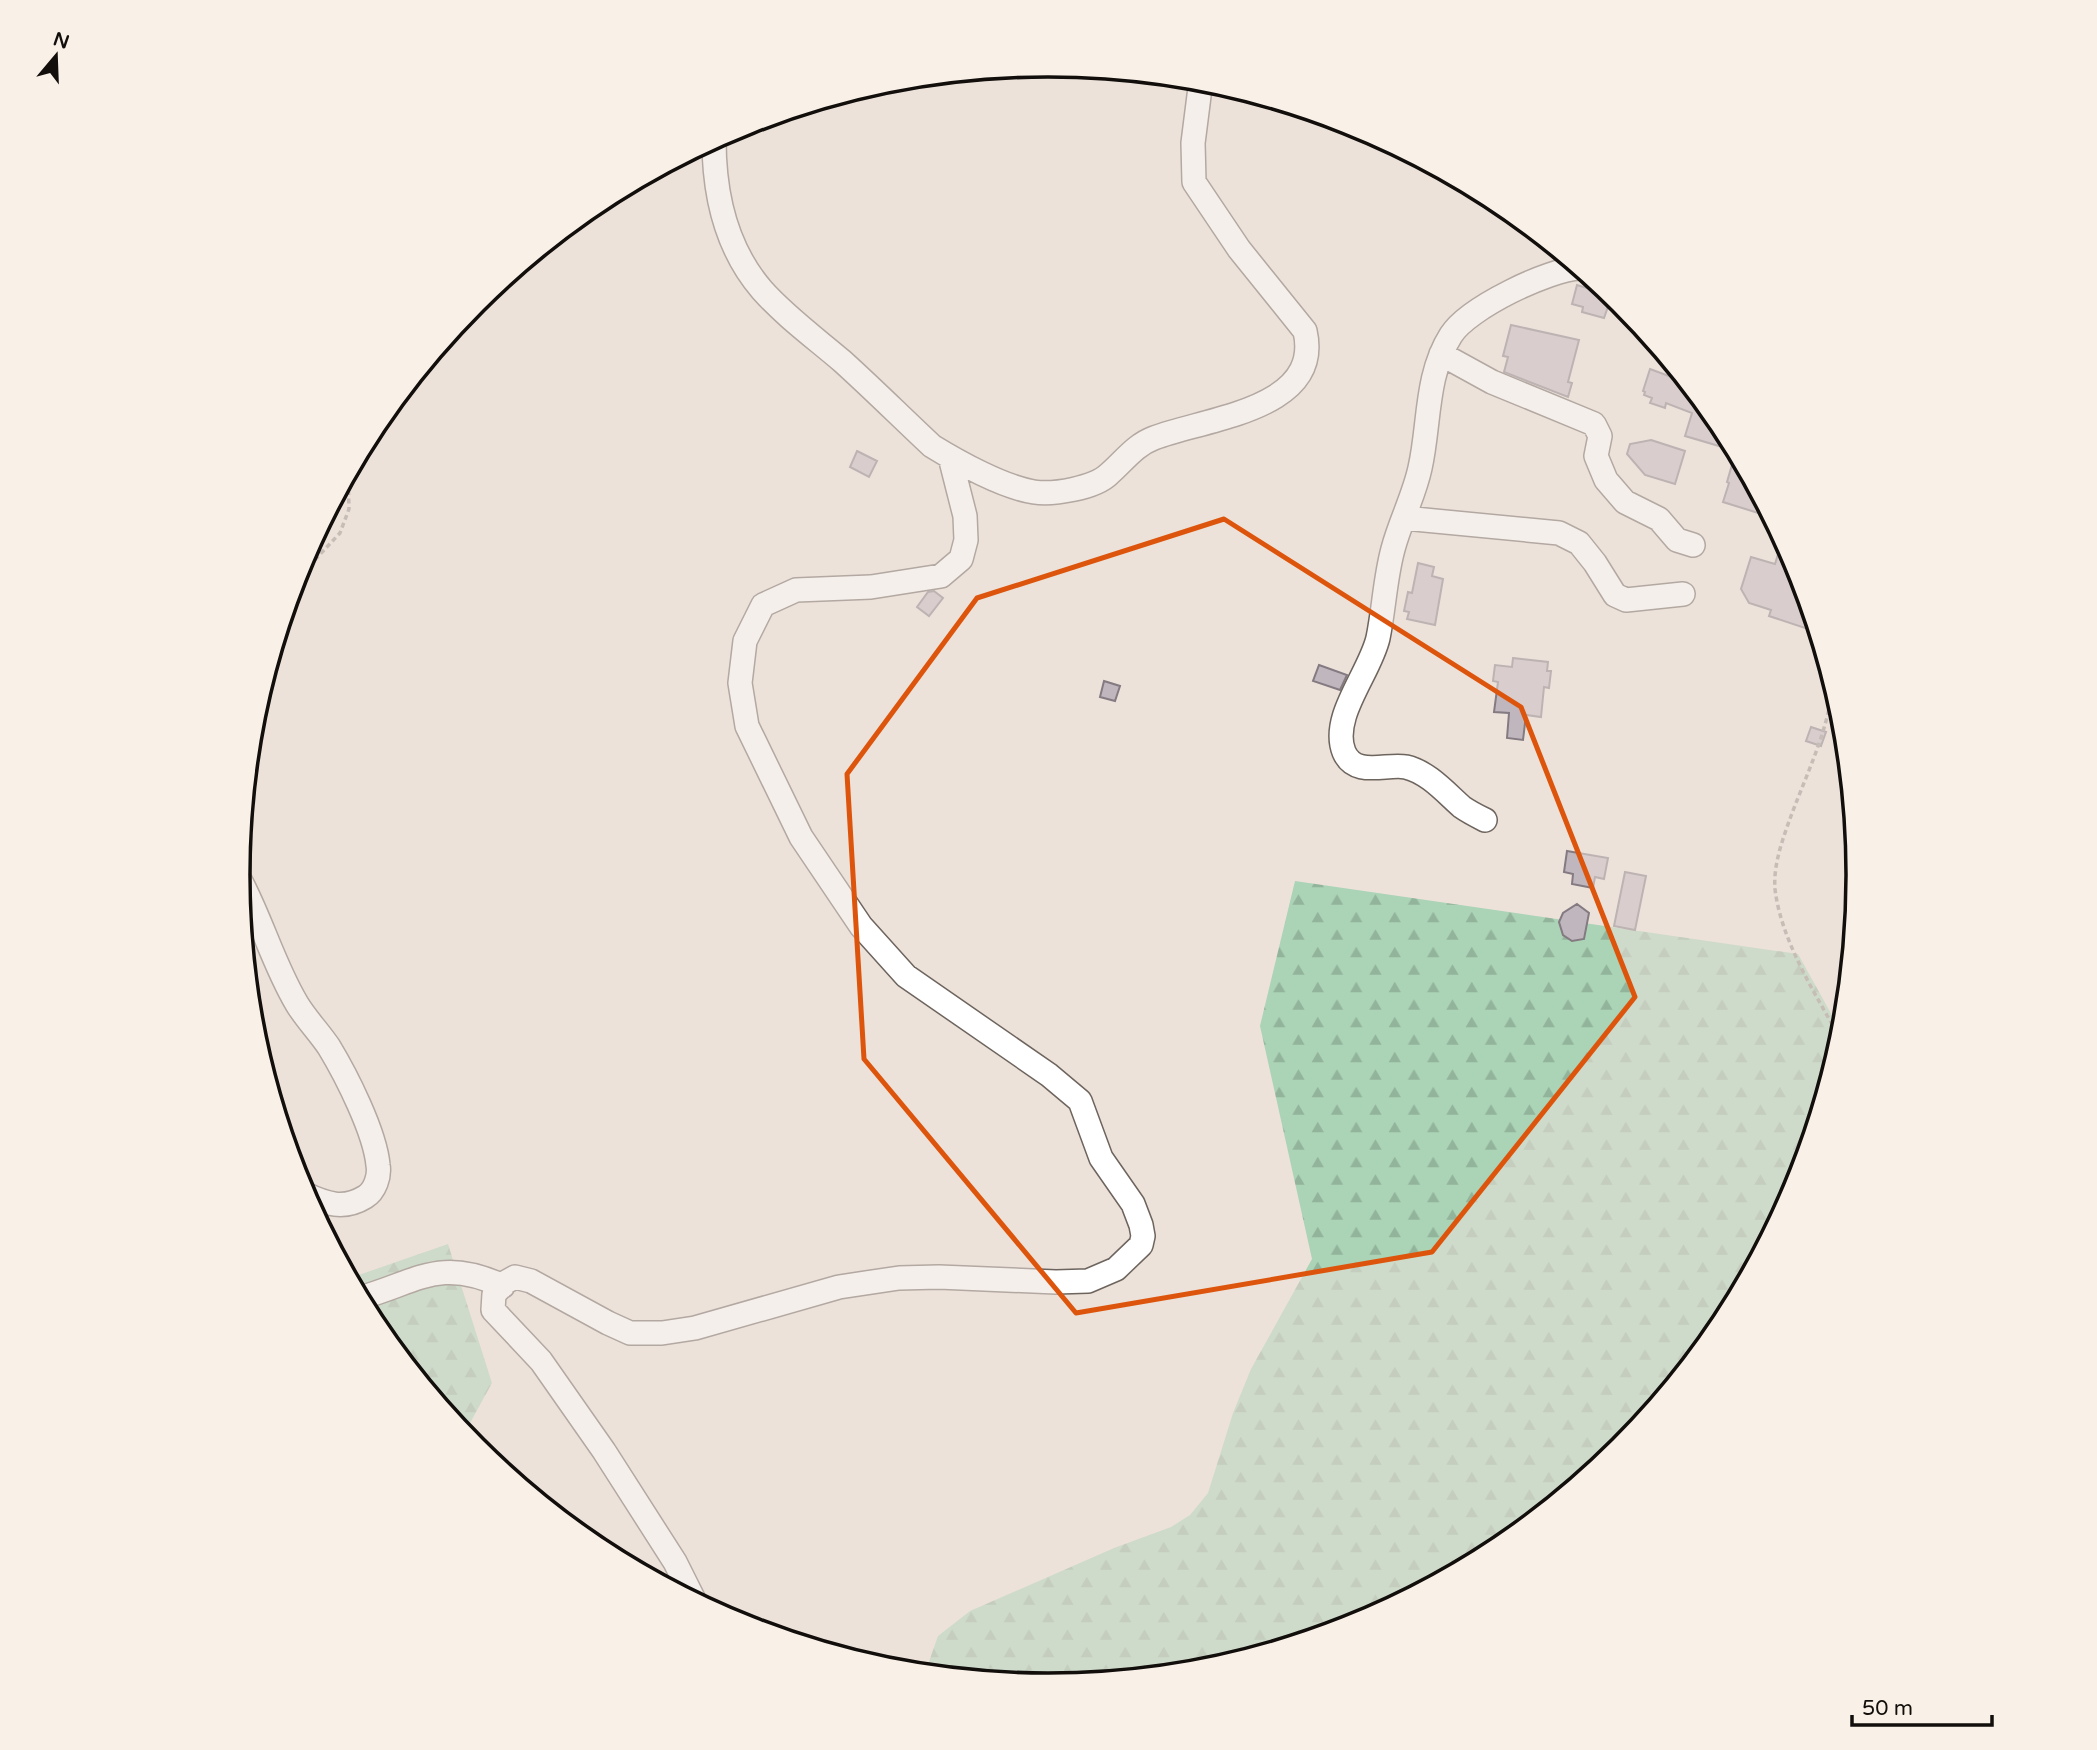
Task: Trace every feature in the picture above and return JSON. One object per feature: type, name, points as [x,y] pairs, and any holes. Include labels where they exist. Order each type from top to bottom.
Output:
[{"type":"street","points":[[714,151],[714,170],[722,217],[737,253],[761,289],[932,446],[985,475],[1034,492],[1083,488],[1107,477],[1131,451],[1152,438],[1261,406],[1301,374],[1309,347],[1305,331],[1239,249],[1194,182],[1193,143],[1200,91]]},
{"type":"street","points":[[1485,820],[1465,809],[1425,775],[1406,767],[1372,769],[1354,764],[1345,754],[1340,738],[1342,722],[1377,640],[1393,549],[1420,468],[1427,402],[1441,354],[1452,333],[1475,313],[1516,288],[1567,268]]},
{"type":"street","points":[[1441,354],[1492,382],[1594,424],[1600,436],[1596,456],[1606,480],[1625,502],[1659,519],[1677,540],[1693,545]]},
{"type":"street","points":[[687,1586],[675,1562],[604,1451],[541,1361],[493,1310],[495,1294],[503,1286],[515,1278],[531,1281],[630,1333],[662,1333],[695,1328],[839,1287],[900,1278],[1088,1281],[1116,1269],[1141,1245],[1143,1236],[1133,1204],[1101,1158],[1080,1101],[1049,1075],[906,976],[861,926],[801,837],[747,726],[740,683],[745,641],[763,605],[796,590],[871,587],[941,576],[961,559],[966,540],[965,516],[950,457]]},
{"type":"street","points":[[1404,519],[1559,533],[1579,543],[1615,595],[1626,600],[1683,594]]},
{"type":"street","points":[[251,900],[273,958],[297,1004],[328,1046],[344,1077],[368,1128],[379,1166],[377,1183],[367,1196],[344,1206],[321,1201]]},
{"type":"street","points":[[370,1294],[413,1278],[444,1272],[473,1273],[503,1286]]},
{"type":"path","points":[[316,558],[340,533],[349,509],[349,492]]},
{"type":"path","points":[[1829,713],[1780,850],[1775,888],[1787,933],[1817,999],[1832,1025]]},
{"type":"highlighted area","points":[[1224,519],[1521,707],[1635,997],[1432,1252],[1076,1313],[864,1059],[847,774],[977,598]]},
{"type":"green space","points":[[1295,881],[1798,954],[1833,1018],[1819,1082],[1786,1180],[1740,1274],[1712,1318],[1682,1361],[1613,1439],[1575,1475],[1492,1539],[1401,1591],[1354,1612],[1305,1631],[1204,1658],[1101,1671],[1048,1673],[996,1671],[928,1664],[938,1636],[970,1611],[1114,1548],[1171,1527],[1190,1515],[1208,1493],[1233,1413],[1251,1369],[1312,1259],[1260,1026]]},
{"type":"green space","points":[[448,1244],[492,1383],[470,1424],[415,1361],[358,1275]]},
{"type":"building","points":[[1577,285],[1590,289],[1608,306],[1604,318],[1582,312],[1583,307],[1572,304]]},
{"type":"building","points":[[1511,325],[1579,340],[1568,382],[1572,383],[1568,397],[1504,372],[1508,357],[1503,356]]},
{"type":"building","points":[[1650,369],[1672,377],[1721,447],[1685,436],[1692,413],[1666,403],[1665,408],[1650,403],[1652,398],[1644,395]]},
{"type":"building","points":[[1651,440],[1685,451],[1675,484],[1645,475],[1627,454],[1630,444]]},
{"type":"building","points":[[857,451],[877,461],[869,477],[850,467]]},
{"type":"building","points":[[1732,464],[1760,513],[1723,502],[1729,483],[1727,482]]},
{"type":"building","points":[[1778,553],[1807,629],[1769,616],[1771,610],[1749,603],[1741,589],[1751,557],[1775,564]]},
{"type":"building","points":[[1418,563],[1434,567],[1432,576],[1443,579],[1435,625],[1407,619],[1409,612],[1404,611],[1408,592],[1412,593]]},
{"type":"building","points":[[934,591],[943,598],[929,616],[917,607],[928,592]]},
{"type":"building","points":[[1513,658],[1548,662],[1547,671],[1551,671],[1549,688],[1544,687],[1541,717],[1526,715],[1523,740],[1507,738],[1509,713],[1494,712],[1498,682],[1493,681],[1495,665],[1512,667]]},
{"type":"building","points":[[1319,665],[1347,675],[1340,690],[1313,681]]},
{"type":"building","points":[[1104,681],[1120,686],[1115,701],[1100,697]]},
{"type":"building","points":[[1811,727],[1826,732],[1821,746],[1806,741]]},
{"type":"building","points":[[1567,851],[1608,858],[1604,879],[1595,877],[1593,888],[1572,884],[1573,874],[1564,872]]},
{"type":"building","points":[[1625,872],[1646,876],[1635,930],[1614,926]]},
{"type":"building","points":[[1577,904],[1589,913],[1584,939],[1572,941],[1563,935],[1559,922],[1563,913]]}]
